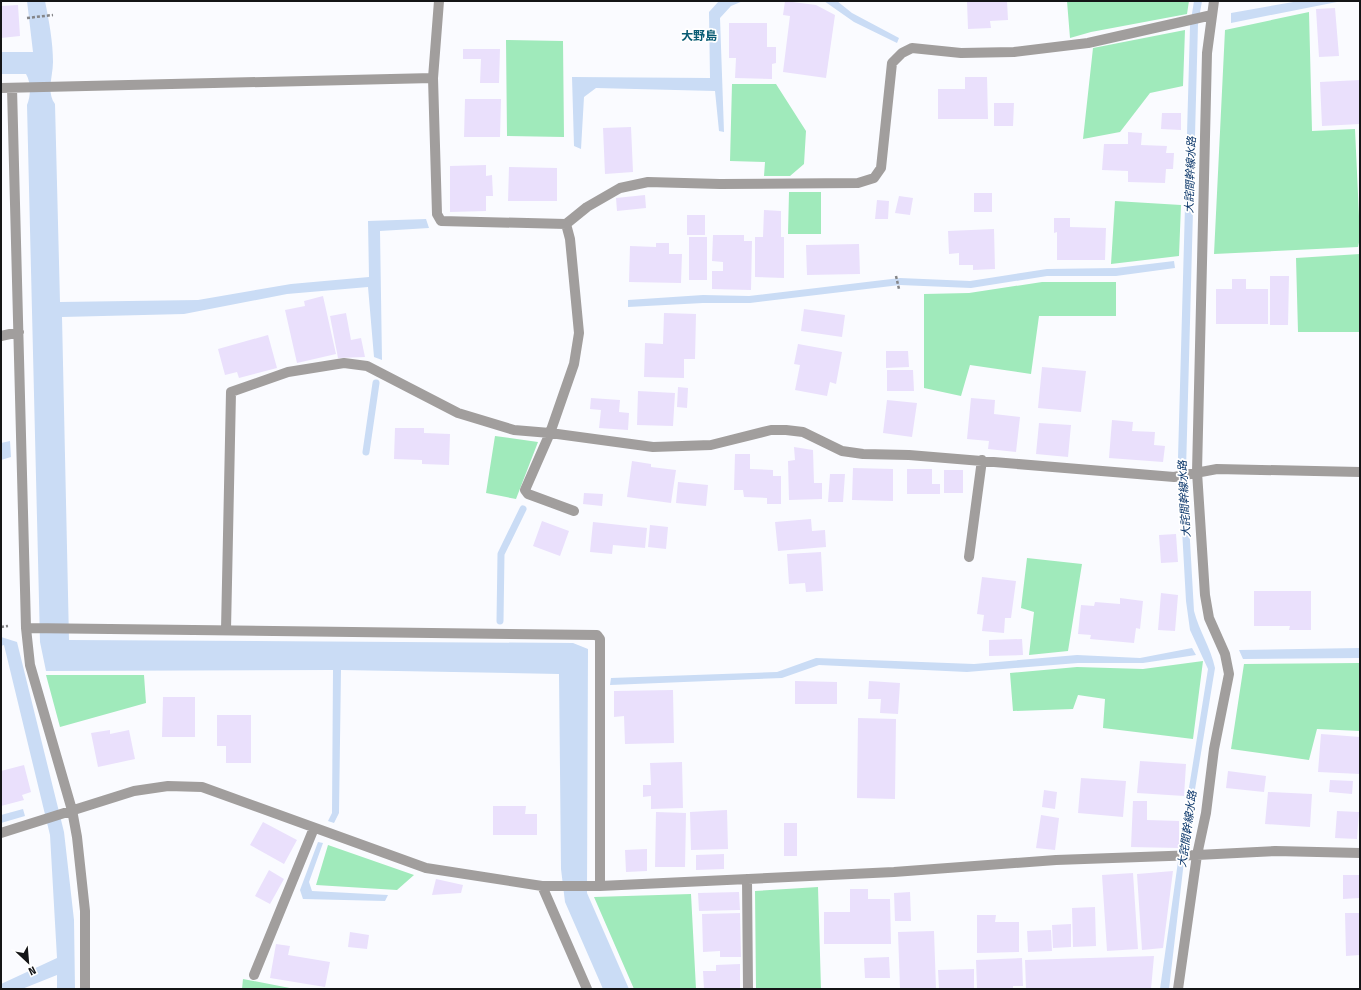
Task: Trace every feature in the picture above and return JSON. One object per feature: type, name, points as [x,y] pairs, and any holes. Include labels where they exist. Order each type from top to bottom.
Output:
[{"type":"street","points":[[439,1],[433,78],[437,214],[441,221],[566,224],[587,207],[620,188],[648,182],[720,184],[858,184],[874,178],[881,168],[892,64],[902,53],[912,48],[961,53],[1014,52],[1088,43],[1212,15]]},
{"type":"street","points":[[1178,989],[1197,854],[1206,813],[1214,749],[1229,674],[1225,654],[1209,618],[1205,595],[1197,472],[1207,53],[1214,1]]},
{"type":"street","points":[[1,88],[433,78]]},
{"type":"street","points":[[12,88],[26,628],[30,665],[72,810],[78,838],[85,911],[85,989]]},
{"type":"street","points":[[566,224],[570,239],[579,333],[574,364],[550,433],[525,490],[528,494],[574,511]]},
{"type":"street","points":[[1,336],[19,332]]},
{"type":"street","points":[[226,630],[231,392],[288,372],[344,363],[367,366],[458,413],[514,430],[550,433],[653,447],[711,445],[771,430],[786,430],[803,432],[842,451],[863,454],[908,454],[1174,476],[1217,469],[1360,472]]},
{"type":"street","points":[[969,557],[982,460]]},
{"type":"street","points":[[26,628],[597,635],[600,639],[596,886]]},
{"type":"street","points":[[1,833],[134,791],[168,786],[202,787],[426,868],[542,886],[596,886],[747,880],[894,872],[1056,860],[1197,854],[1275,852],[1360,853]]},
{"type":"street","points":[[254,975],[314,828]]},
{"type":"street","points":[[747,880],[748,989]]},
{"type":"street","points":[[542,886],[587,989]]},
{"type":"path","points":[[27,18],[53,15]]},
{"type":"path","points":[[896,276],[899,289]]},
{"type":"green space","points":[[1067,1],[1189,1],[1187,14],[1091,32],[1070,38]]},
{"type":"green space","points":[[1309,12],[1312,131],[1355,129],[1360,238],[1358,247],[1214,254],[1225,30]]},
{"type":"green space","points":[[1185,30],[1183,86],[1150,93],[1120,132],[1083,139],[1093,48]]},
{"type":"green space","points":[[506,40],[563,41],[564,137],[507,136]]},
{"type":"green space","points":[[732,84],[776,84],[806,131],[804,164],[790,176],[764,176],[765,162],[730,161]]},
{"type":"green space","points":[[789,192],[821,192],[821,234],[788,234]]},
{"type":"green space","points":[[1115,201],[1181,205],[1179,256],[1111,264]]},
{"type":"green space","points":[[1360,254],[1360,332],[1298,332],[1296,258]]},
{"type":"green space","points":[[1042,282],[1116,282],[1116,316],[1039,316],[1031,374],[970,365],[961,396],[924,388],[924,294],[969,293]]},
{"type":"green space","points":[[495,436],[538,442],[516,499],[486,493]]},
{"type":"green space","points":[[1027,558],[1082,564],[1068,651],[1029,655],[1034,612],[1021,608]]},
{"type":"green space","points":[[1203,661],[1193,739],[1103,728],[1105,699],[1078,695],[1073,709],[1013,711],[1010,673],[1077,667],[1143,669]]},
{"type":"green space","points":[[1360,663],[1360,731],[1317,729],[1309,760],[1231,749],[1244,664]]},
{"type":"green space","points":[[46,675],[144,675],[146,703],[60,727]]},
{"type":"green space","points":[[328,845],[414,875],[397,890],[316,885]]},
{"type":"green space","points":[[818,887],[821,989],[756,989],[755,891]]},
{"type":"green space","points":[[691,894],[696,989],[634,989],[594,897]]},
{"type":"green space","points":[[243,979],[295,989],[242,989]]},
{"type":"water","points":[[27,1],[45,1],[52,39],[53,62],[50,89],[52,99],[55,104],[60,302],[198,300],[291,284],[369,277],[368,221],[426,219],[429,228],[380,231],[382,360],[374,357],[368,287],[287,294],[184,314],[62,317],[69,640],[573,643],[588,649],[587,893],[629,989],[603,989],[565,902],[561,869],[559,674],[341,670],[339,813],[334,823],[328,821],[332,813],[333,670],[46,671],[40,642],[27,105],[30,85],[26,74],[1,74],[1,52],[33,52]]},
{"type":"water","points":[[719,1],[743,1],[731,6],[720,18],[724,132],[719,131],[715,91],[596,88],[584,97],[581,149],[574,146],[572,77],[710,78],[709,12]]},
{"type":"water","points":[[824,1],[837,1],[852,13],[899,38],[897,43],[854,22]]},
{"type":"water","name":"大詫間幹線水路","points":[[1194,1],[1202,1],[1198,24],[1186,471],[1194,611],[1211,653],[1215,668],[1186,844],[1169,989],[1160,989],[1184,819],[1208,669],[1190,630],[1186,601],[1178,458],[1190,26]]},
{"type":"water","points":[[1299,1],[1342,1],[1231,23],[1231,13]]},
{"type":"water","points":[[1174,261],[1175,268],[1116,276],[1047,276],[971,288],[900,285],[750,303],[703,303],[628,307],[628,300],[703,295],[749,296],[900,278],[970,281],[1047,269],[1116,268]]},
{"type":"water","points":[[10,441],[11,457],[1,460],[1,443]]},
{"type":"water","points":[[1,637],[17,642],[64,832],[74,920],[75,989],[57,989],[57,975],[22,989],[1,989],[1,984],[57,958],[50,835],[4,645],[1,646]]},
{"type":"water","points":[[1192,648],[1196,655],[1143,663],[1078,663],[967,672],[819,665],[782,678],[610,685],[611,678],[777,672],[816,658],[974,664],[1077,655],[1140,658]]},
{"type":"water","points":[[1360,648],[1360,658],[1243,659],[1239,650]]},
{"type":"water","points":[[23,809],[25,816],[1,823],[1,815]]},
{"type":"water","points":[[318,842],[323,843],[309,882],[312,891],[388,895],[385,901],[303,899],[300,890]]},
{"type":"building","points":[[785,1],[816,5],[835,15],[826,78],[783,72],[790,16],[783,15]]},
{"type":"building","points":[[967,1],[1007,1],[1008,20],[990,21],[991,28],[968,29]]},
{"type":"building","points":[[18,5],[20,36],[1,38],[1,6]]},
{"type":"building","points":[[1335,8],[1339,56],[1319,57],[1316,9]]},
{"type":"building","points":[[729,23],[767,23],[767,47],[776,47],[776,63],[772,64],[772,79],[735,78],[736,58],[729,58]]},
{"type":"building","points":[[463,49],[500,49],[499,83],[480,83],[481,59],[463,59]]},
{"type":"building","points":[[965,77],[987,77],[988,119],[938,119],[938,89],[965,89]]},
{"type":"building","points":[[1360,80],[1360,124],[1322,126],[1320,82]]},
{"type":"building","points":[[465,99],[501,99],[500,137],[464,137]]},
{"type":"building","points":[[994,103],[1014,103],[1013,126],[994,126]]},
{"type":"building","points":[[1162,113],[1181,113],[1181,130],[1161,129]]},
{"type":"building","points":[[631,127],[633,172],[605,174],[603,128]]},
{"type":"building","points":[[1128,132],[1142,133],[1141,145],[1167,146],[1166,153],[1174,153],[1173,169],[1166,169],[1165,183],[1128,182],[1128,171],[1102,170],[1104,144],[1128,144]]},
{"type":"building","points":[[486,165],[486,176],[492,175],[493,196],[486,196],[486,211],[450,212],[450,166]]},
{"type":"building","points":[[509,167],[557,168],[557,201],[508,201]]},
{"type":"building","points":[[974,193],[992,193],[992,212],[974,212]]},
{"type":"building","points":[[645,195],[646,208],[617,211],[616,198]]},
{"type":"building","points":[[899,196],[913,198],[910,215],[895,213]]},
{"type":"building","points":[[877,200],[889,201],[888,219],[875,219]]},
{"type":"building","points":[[764,210],[781,211],[781,237],[784,237],[784,278],[755,277],[755,237],[763,237]]},
{"type":"building","points":[[687,215],[705,215],[705,235],[687,235]]},
{"type":"building","points":[[1054,218],[1070,218],[1070,227],[1106,228],[1105,260],[1057,260],[1057,232],[1054,233]]},
{"type":"building","points":[[994,229],[995,269],[973,270],[973,265],[959,265],[959,253],[949,254],[948,231]]},
{"type":"building","points":[[713,235],[744,235],[744,241],[752,241],[751,290],[712,289],[712,271],[723,271],[723,262],[712,261]]},
{"type":"building","points":[[689,237],[707,237],[707,280],[689,280]]},
{"type":"building","points":[[656,243],[669,243],[669,254],[682,254],[681,283],[629,282],[630,246],[656,247]]},
{"type":"building","points":[[859,244],[860,274],[807,275],[806,245]]},
{"type":"building","points":[[1270,276],[1289,276],[1288,325],[1270,325]]},
{"type":"building","points":[[1232,279],[1246,279],[1246,289],[1268,289],[1268,324],[1216,324],[1216,289],[1232,289]]},
{"type":"building","points":[[323,296],[336,354],[297,363],[285,310],[305,306],[304,301]]},
{"type":"building","points":[[804,309],[845,315],[842,337],[801,331]]},
{"type":"building","points":[[346,313],[351,340],[361,338],[365,357],[338,358],[330,316]]},
{"type":"building","points":[[664,313],[696,314],[695,359],[684,359],[684,378],[644,377],[645,343],[663,344]]},
{"type":"building","points":[[268,335],[277,368],[239,378],[237,372],[225,375],[218,349]]},
{"type":"building","points":[[798,344],[842,352],[836,384],[830,382],[827,396],[795,390],[800,365],[794,364]]},
{"type":"building","points":[[886,351],[908,351],[909,367],[886,368]]},
{"type":"building","points":[[1042,367],[1086,371],[1081,412],[1038,408]]},
{"type":"building","points":[[887,370],[913,370],[914,391],[887,391]]},
{"type":"building","points":[[678,387],[688,388],[687,408],[677,407]]},
{"type":"building","points":[[638,391],[675,393],[673,426],[637,425]]},
{"type":"building","points":[[591,398],[620,400],[619,412],[629,413],[628,430],[599,428],[601,410],[590,409]]},
{"type":"building","points":[[971,398],[995,400],[994,414],[1020,417],[1016,452],[988,449],[989,441],[967,439]]},
{"type":"building","points":[[887,400],[917,403],[912,437],[883,433]]},
{"type":"building","points":[[1112,420],[1133,422],[1132,431],[1155,432],[1154,445],[1165,446],[1163,462],[1109,458]]},
{"type":"building","points":[[1039,423],[1071,425],[1068,457],[1036,454]]},
{"type":"building","points":[[395,428],[424,428],[424,433],[450,434],[449,465],[422,464],[422,460],[394,459]]},
{"type":"building","points":[[794,447],[813,450],[814,483],[822,483],[822,499],[789,500],[788,461],[795,460]]},
{"type":"building","points":[[735,454],[750,454],[750,469],[773,470],[773,476],[781,476],[781,504],[767,504],[767,498],[744,497],[743,490],[734,490]]},
{"type":"building","points":[[632,461],[651,464],[651,467],[676,470],[671,503],[627,497]]},
{"type":"building","points":[[853,468],[893,469],[893,501],[852,500]]},
{"type":"building","points":[[907,469],[932,469],[932,484],[940,484],[940,494],[907,494]]},
{"type":"building","points":[[944,470],[963,470],[963,493],[944,493]]},
{"type":"building","points":[[830,474],[845,474],[843,502],[828,502]]},
{"type":"building","points":[[678,482],[708,485],[706,506],[676,503]]},
{"type":"building","points":[[584,493],[603,494],[602,506],[583,504]]},
{"type":"building","points":[[811,519],[812,531],[825,530],[826,547],[778,551],[775,522]]},
{"type":"building","points":[[542,521],[569,531],[560,556],[533,546]]},
{"type":"building","points":[[593,522],[647,528],[645,548],[613,545],[612,554],[590,552]]},
{"type":"building","points":[[650,525],[668,527],[666,549],[648,547]]},
{"type":"building","points":[[1176,534],[1178,562],[1161,563],[1159,535]]},
{"type":"building","points":[[821,552],[823,591],[806,592],[805,583],[789,584],[787,554]]},
{"type":"building","points":[[982,577],[1016,581],[1011,618],[1005,618],[1004,633],[982,631],[984,615],[977,614]]},
{"type":"building","points":[[1254,591],[1311,591],[1311,630],[1289,630],[1290,626],[1254,626]]},
{"type":"building","points":[[1161,593],[1178,595],[1175,631],[1158,630]]},
{"type":"building","points":[[1120,598],[1143,601],[1140,629],[1136,628],[1134,643],[1090,639],[1091,635],[1078,634],[1081,605],[1094,606],[1095,602],[1120,604]]},
{"type":"building","points":[[1022,639],[1023,655],[989,656],[989,640]]},
{"type":"building","points":[[795,681],[837,682],[837,704],[795,704]]},
{"type":"building","points":[[869,681],[900,683],[898,714],[880,713],[881,699],[868,699]]},
{"type":"building","points":[[673,690],[674,743],[625,744],[624,716],[614,717],[614,691]]},
{"type":"building","points":[[163,697],[195,697],[195,737],[162,737]]},
{"type":"building","points":[[217,715],[251,715],[251,763],[226,763],[226,746],[217,746]]},
{"type":"building","points":[[858,718],[896,719],[895,799],[857,798]]},
{"type":"building","points":[[110,730],[110,734],[129,730],[135,759],[98,767],[91,733]]},
{"type":"building","points":[[1321,734],[1360,737],[1360,774],[1318,772]]},
{"type":"building","points":[[1140,761],[1186,764],[1184,796],[1137,793]]},
{"type":"building","points":[[682,762],[683,808],[651,809],[651,796],[643,797],[643,785],[651,785],[650,763]]},
{"type":"building","points":[[24,765],[31,792],[22,795],[24,800],[1,806],[1,771]]},
{"type":"building","points":[[1228,771],[1266,776],[1264,792],[1226,788]]},
{"type":"building","points":[[1081,778],[1126,781],[1123,817],[1078,813]]},
{"type":"building","points":[[1330,780],[1353,781],[1352,794],[1329,792]]},
{"type":"building","points":[[1044,790],[1057,792],[1055,809],[1042,807]]},
{"type":"building","points":[[1268,792],[1312,794],[1310,827],[1265,824]]},
{"type":"building","points":[[1133,801],[1147,801],[1147,820],[1179,821],[1179,848],[1131,847]]},
{"type":"building","points":[[493,806],[526,806],[525,814],[537,814],[537,835],[493,835]]},
{"type":"building","points":[[727,810],[728,849],[691,850],[690,812]]},
{"type":"building","points":[[1337,811],[1359,812],[1357,839],[1335,838]]},
{"type":"building","points":[[656,812],[686,813],[685,867],[655,867]]},
{"type":"building","points":[[1041,815],[1059,818],[1055,850],[1036,848]]},
{"type":"building","points":[[263,822],[297,840],[284,864],[250,845]]},
{"type":"building","points":[[784,823],[797,823],[797,856],[784,856]]},
{"type":"building","points":[[647,849],[647,871],[626,872],[625,850]]},
{"type":"building","points":[[724,854],[724,869],[696,870],[696,855]]},
{"type":"building","points":[[269,870],[284,879],[270,904],[255,896]]},
{"type":"building","points":[[1173,871],[1163,948],[1142,950],[1137,874]]},
{"type":"building","points":[[1133,873],[1138,949],[1107,951],[1102,875]]},
{"type":"building","points":[[1343,875],[1360,875],[1360,898],[1343,899]]},
{"type":"building","points":[[436,879],[463,885],[461,893],[432,895]]},
{"type":"building","points":[[850,889],[868,889],[868,899],[890,899],[891,944],[824,944],[824,912],[850,912]]},
{"type":"building","points":[[739,892],[740,910],[699,911],[698,893]]},
{"type":"building","points":[[910,892],[911,921],[895,921],[894,893]]},
{"type":"building","points":[[1095,907],[1096,946],[1073,947],[1072,908]]},
{"type":"building","points":[[740,913],[741,957],[720,957],[720,951],[703,952],[702,914]]},
{"type":"building","points":[[1345,913],[1360,913],[1360,955],[1346,956]]},
{"type":"building","points":[[977,915],[996,915],[995,922],[1019,922],[1019,952],[977,953]]},
{"type":"building","points":[[1071,924],[1071,947],[1053,948],[1052,925]]},
{"type":"building","points":[[1051,930],[1052,951],[1028,952],[1027,931]]},
{"type":"building","points":[[934,931],[936,989],[900,989],[898,932]]},
{"type":"building","points":[[350,932],[369,935],[367,949],[348,947]]},
{"type":"building","points":[[276,944],[290,946],[288,955],[330,962],[325,987],[270,978]]},
{"type":"building","points":[[1154,956],[1151,989],[1026,989],[1025,960]]},
{"type":"building","points":[[889,957],[890,978],[865,978],[864,958]]},
{"type":"building","points":[[1022,958],[1023,986],[1013,986],[1013,989],[977,989],[976,960]]},
{"type":"building","points":[[740,964],[740,989],[704,989],[703,971],[716,971],[716,965]]},
{"type":"building","points":[[974,969],[974,989],[939,989],[938,970]]},
{"type":"waterway","points":[[366,452],[376,383]]},
{"type":"waterway","points":[[500,621],[501,554],[523,509]]},
{"type":"district","name":"大野島","points":[[699,36]]}]
